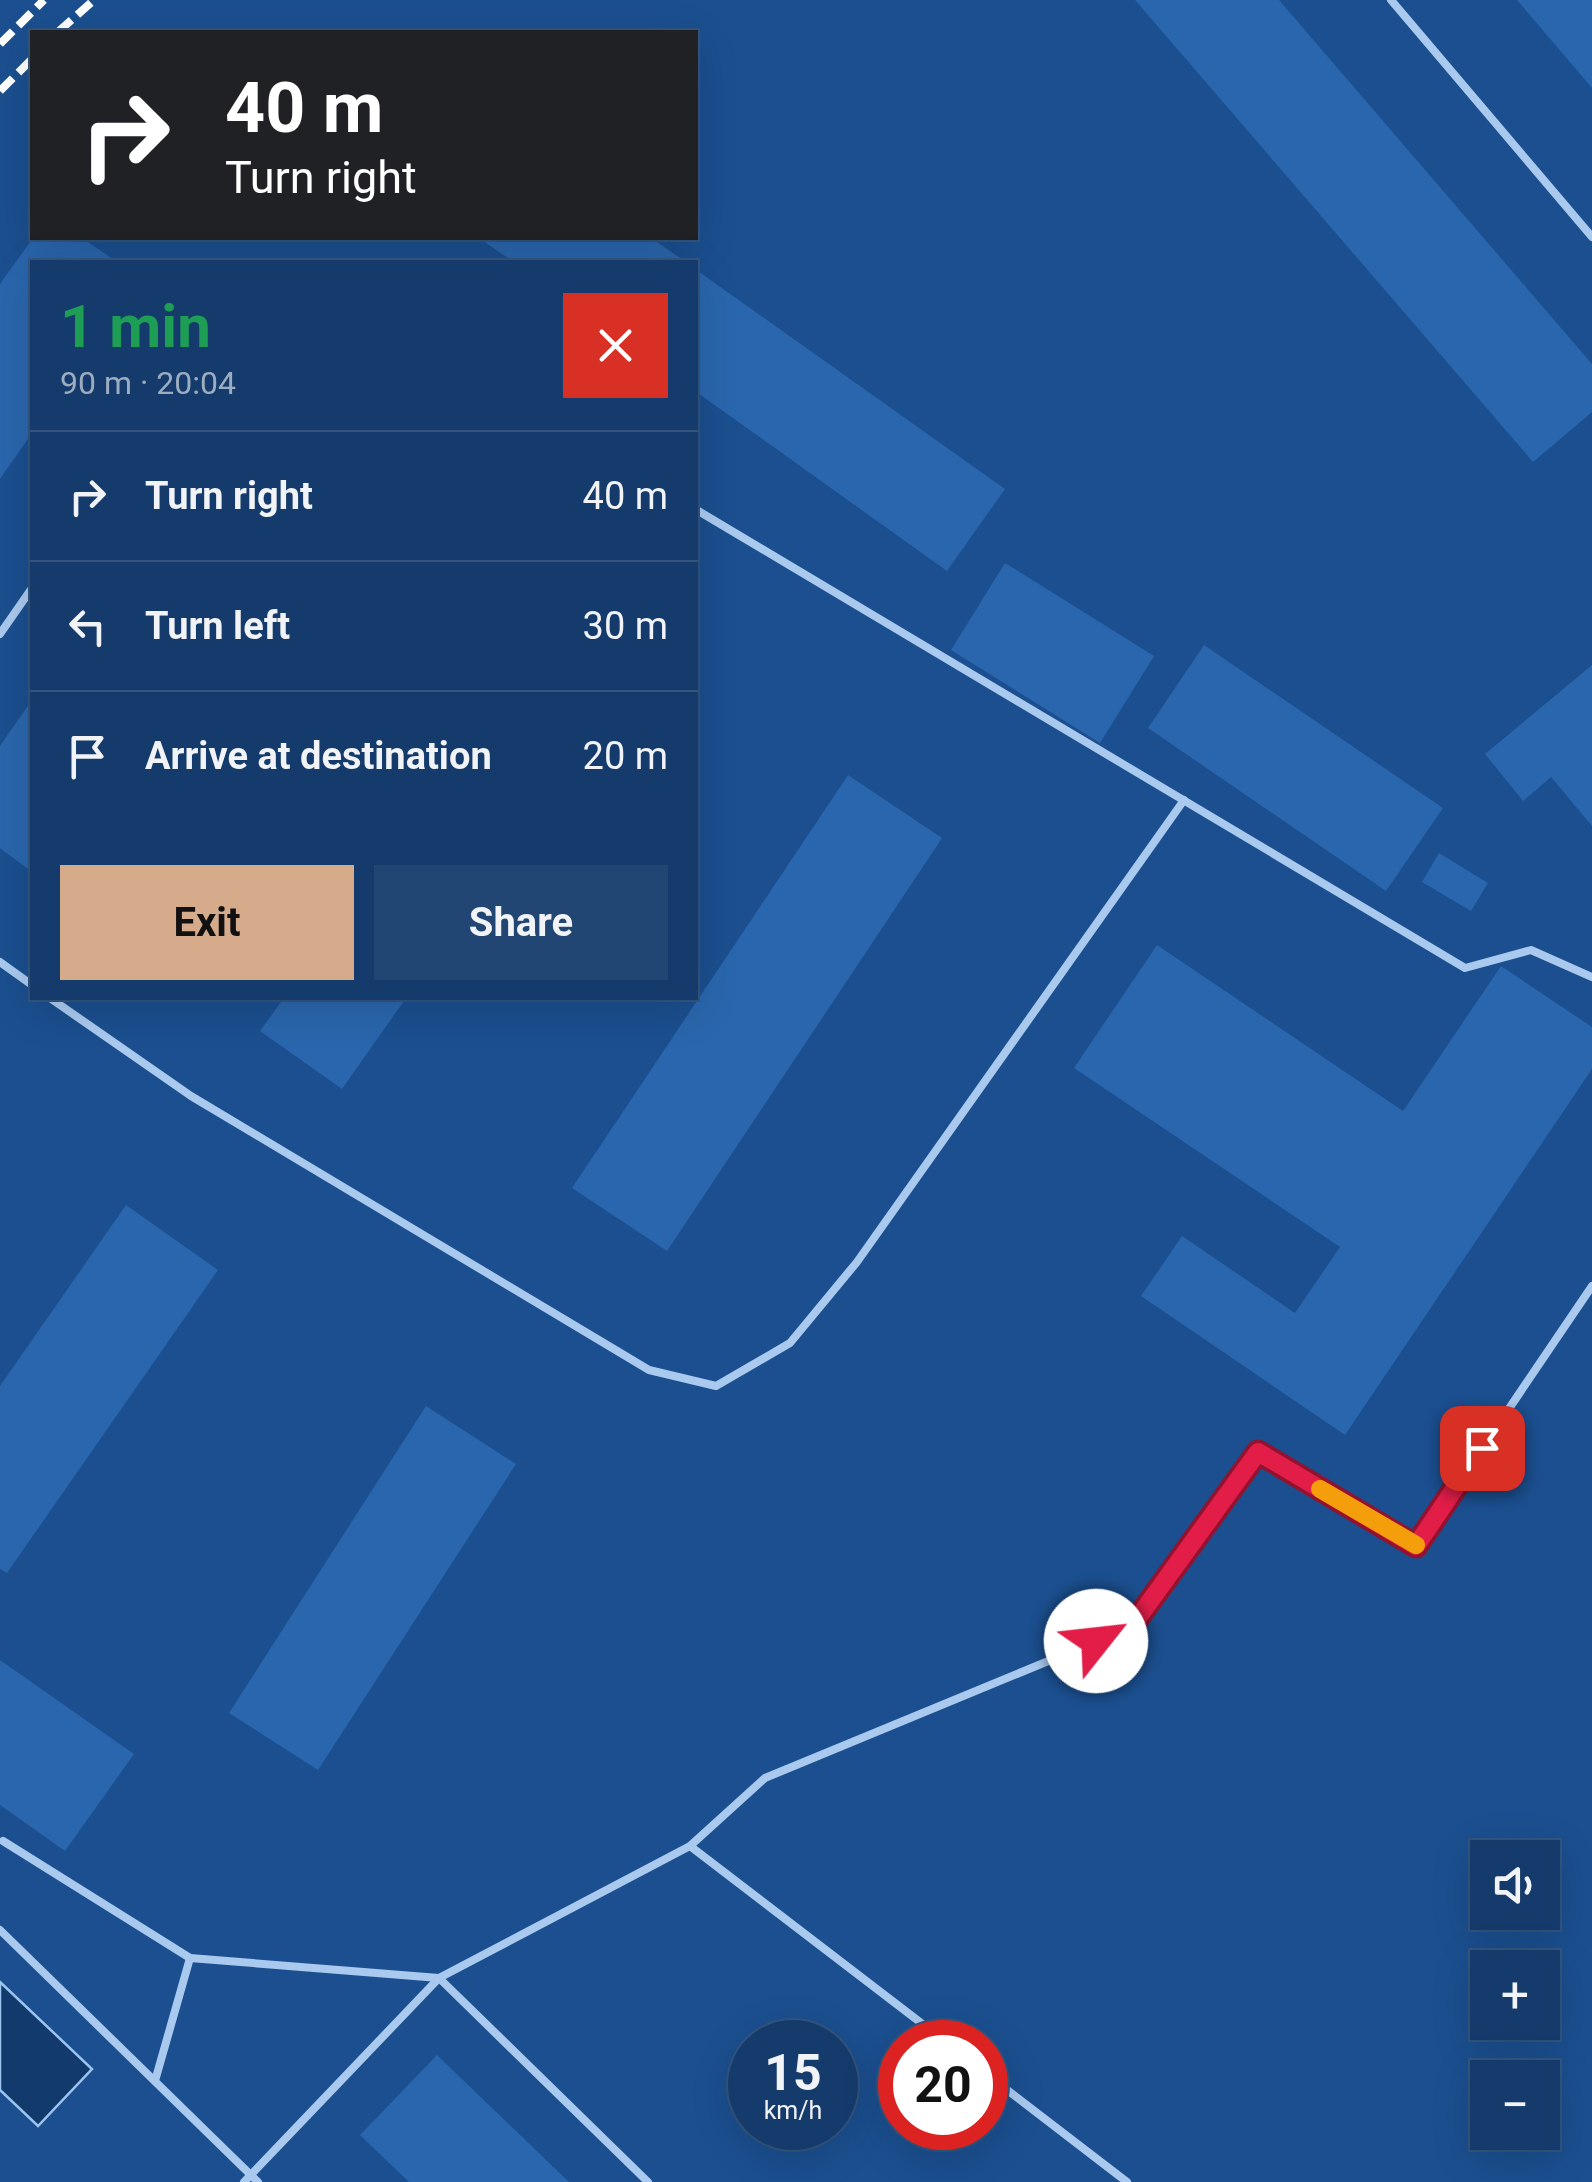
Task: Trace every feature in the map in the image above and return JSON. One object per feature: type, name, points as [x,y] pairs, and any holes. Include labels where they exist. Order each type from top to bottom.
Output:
[{"type":"lane","points":[[1391,0],[1592,237]]},
{"type":"lane","points":[[698,512],[1464,968],[1531,950],[1592,977]]},
{"type":"lane","points":[[0,634],[30,591]]},
{"type":"lane","points":[[53,1000],[192,1096],[649,1370],[716,1386],[790,1343],[857,1262],[1184,800]]},
{"type":"lane","points":[[0,962],[30,984]]},
{"type":"lane","points":[[247,2178],[439,1978],[690,1846],[765,1778],[1132,1626],[1258,1452],[1416,1546],[1592,1286]]},
{"type":"lane","points":[[1,1841],[190,1958],[439,1978],[648,2182]]},
{"type":"lane","points":[[690,1846],[917,2020]]},
{"type":"lane","points":[[0,1930],[155,2081],[247,2178],[258,2182]]},
{"type":"lane","points":[[155,2081],[190,1958]]},
{"type":"lane","points":[[1008,2091],[1128,2182]]},
{"type":"water","points":[[0,1982],[92,2069],[38,2126],[0,2090]]},
{"type":"building","points":[[1135,0],[1279,0],[1592,364],[1592,412],[1533,462]]},
{"type":"building","points":[[1517,0],[1592,0],[1592,88]]},
{"type":"building","points":[[32,240],[85,240],[114,260],[30,260],[30,436],[0,479],[0,284]]},
{"type":"building","points":[[654,240],[683,260],[511,260],[483,241]]},
{"type":"building","points":[[698,271],[1005,489],[947,571],[698,393]]},
{"type":"building","points":[[1005,563],[1154,656],[1100,743],[951,650]]},
{"type":"building","points":[[1204,645],[1443,808],[1386,891],[1148,728]]},
{"type":"building","points":[[1592,665],[1592,826],[1551,777],[1523,801],[1485,754]]},
{"type":"building","points":[[30,703],[30,870],[0,848],[0,746]]},
{"type":"building","points":[[848,775],[942,838],[667,1251],[572,1188]]},
{"type":"building","points":[[1439,853],[1488,883],[1471,911],[1422,882]]},
{"type":"building","points":[[1157,945],[1403,1111],[1501,966],[1592,1027],[1592,1069],[1345,1435],[1141,1296],[1182,1236],[1295,1313],[1340,1247],[1074,1068]]},
{"type":"building","points":[[283,1000],[405,1000],[342,1089],[260,1031]]},
{"type":"building","points":[[126,1205],[218,1270],[7,1573],[0,1569],[0,1386]]},
{"type":"building","points":[[426,1406],[516,1464],[318,1770],[229,1713]]},
{"type":"building","points":[[0,1660],[134,1754],[65,1851],[0,1805]]},
{"type":"building","points":[[437,2055],[569,2182],[409,2182],[360,2135]]},
{"type":"railway","points":[[0,44],[44,0]]},
{"type":"railway","points":[[60,30],[94,0]]},
{"type":"railway","points":[[0,91],[30,61]]},
{"type":"slow traffic","points":[[1320,1489],[1416,1545]]},
{"type":"route","points":[[1096,1641],[1132,1626],[1258,1452],[1416,1546],[1482,1448]]}]
